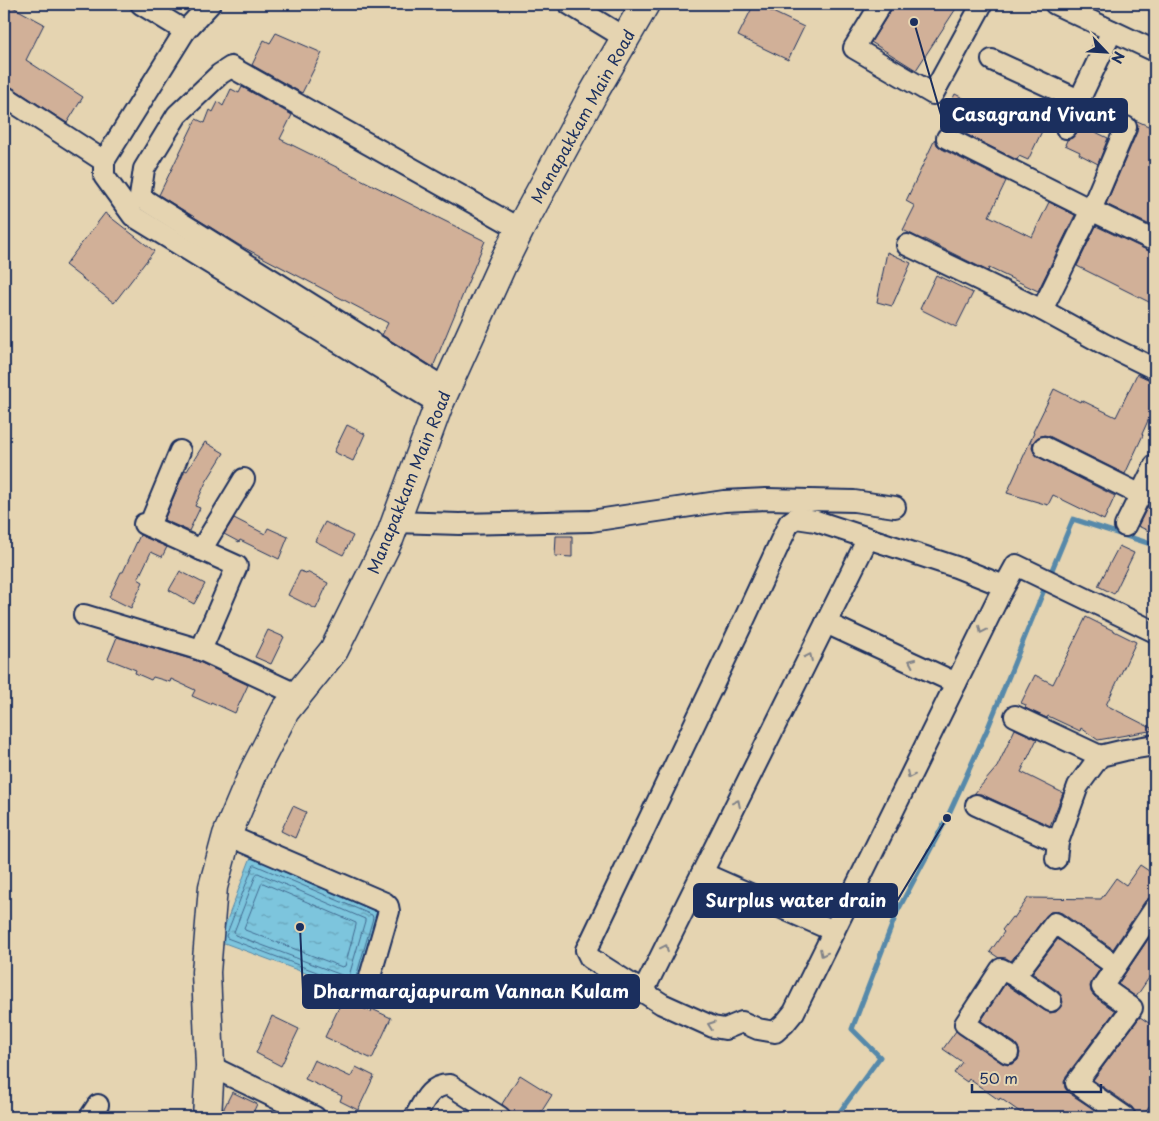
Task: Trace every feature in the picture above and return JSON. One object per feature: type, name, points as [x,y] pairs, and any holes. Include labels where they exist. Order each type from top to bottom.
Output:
[{"type":"main road","name":"Manapakkam Main Road","points":[[207,1117],[210,1066],[206,972],[213,887],[227,835],[254,771],[285,711],[334,650],[390,537],[442,397],[490,291],[520,229],[593,94],[645,4]]},
{"type":"street","points":[[141,4],[185,31]]},
{"type":"street","points":[[210,4],[185,31],[104,161],[104,176],[133,216],[442,397]]},
{"type":"street","points":[[569,4],[625,38]]},
{"type":"street","points":[[880,4],[854,48],[933,94],[982,4]]},
{"type":"street","points":[[1055,4],[1155,51]]},
{"type":"street","points":[[1066,128],[1112,30]]},
{"type":"street","points":[[992,60],[1079,100]]},
{"type":"street","points":[[442,397],[140,197],[144,169],[177,115],[220,74],[231,68],[520,229]]},
{"type":"street","points":[[4,96],[104,161]]},
{"type":"street","points":[[1042,310],[1091,210],[1126,127]]},
{"type":"street","points":[[947,138],[1091,210],[1154,238]]},
{"type":"street","points":[[907,245],[1042,310],[1155,370]]},
{"type":"street","points":[[1044,447],[1141,494]]},
{"type":"street","points":[[180,451],[147,525],[237,566],[201,650]]},
{"type":"street","points":[[1125,526],[1155,465]]},
{"type":"street","points":[[201,550],[244,479]]},
{"type":"street","points":[[395,522],[459,524],[591,521],[724,501],[766,499],[854,501],[895,506]]},
{"type":"street","points":[[1004,586],[956,567],[816,521],[796,518],[789,523],[586,950],[590,958],[662,1004],[713,1027],[725,1029],[742,1022],[758,1029],[775,1032],[786,1023],[794,1012],[1016,565],[1155,632]]},
{"type":"street","points":[[643,992],[868,538]]},
{"type":"street","points":[[84,615],[201,650],[298,696]]},
{"type":"street","points":[[826,623],[956,683]]},
{"type":"street","points":[[1015,716],[1100,756],[1155,745]]},
{"type":"street","points":[[976,805],[1057,850],[1078,786],[1100,756]]},
{"type":"street","points":[[227,835],[385,903],[388,906],[389,911],[365,994]]},
{"type":"street","points":[[702,873],[834,931]]},
{"type":"street","points":[[1125,1117],[1076,1083],[1132,1008],[1102,987],[1155,908]]},
{"type":"street","points":[[1015,976],[1055,922],[1116,966]]},
{"type":"street","points":[[1008,1053],[965,1024],[1001,969],[1015,976],[1051,1001]]},
{"type":"street","points":[[210,1066],[315,1117]]},
{"type":"street","points":[[415,1117],[427,1096],[435,1088],[443,1084],[450,1085],[500,1117]]},
{"type":"water","points":[[251,857],[379,913],[357,992],[219,941]]},
{"type":"building","points":[[754,4],[804,27],[788,60],[738,36]]},
{"type":"building","points":[[893,4],[959,4],[916,70],[871,42]]},
{"type":"building","points":[[11,6],[44,24],[26,60],[83,97],[67,123],[4,84],[4,17]]},
{"type":"building","points":[[276,33],[322,53],[302,93],[252,65],[264,40],[270,43]]},
{"type":"building","points":[[242,87],[292,115],[280,139],[485,241],[433,367],[382,335],[388,323],[239,245],[159,195],[196,119],[205,123],[210,110],[213,112],[218,102],[223,106],[231,89],[239,93]]},
{"type":"building","points":[[955,94],[999,116],[1003,107],[1045,125],[1028,160],[1019,156],[1017,160],[952,127],[941,128],[943,124],[941,123]]},
{"type":"building","points":[[1135,120],[1155,129],[1155,214],[1150,225],[1106,204],[1137,132],[1138,125]]},
{"type":"building","points":[[1081,125],[1108,138],[1098,164],[1065,145],[1067,140],[1076,134]]},
{"type":"building","points":[[935,139],[937,145],[942,149],[1006,181],[989,216],[1032,237],[1049,202],[1075,215],[1038,291],[989,268],[988,271],[903,230],[915,206],[906,201]]},
{"type":"building","points":[[105,213],[154,251],[114,303],[65,265]]},
{"type":"building","points":[[1096,226],[1155,254],[1155,305],[1077,266]]},
{"type":"building","points":[[887,252],[911,263],[892,306],[877,302]]},
{"type":"building","points":[[936,275],[973,293],[956,327],[920,309]]},
{"type":"building","points":[[1137,374],[1155,381],[1155,405],[1125,474],[1049,436],[1038,437],[1033,442],[1034,453],[1038,457],[1115,496],[1104,520],[1053,495],[1048,505],[1007,493],[1054,389],[1116,417]]},
{"type":"building","points":[[347,425],[365,434],[353,461],[334,452]]},
{"type":"building","points":[[205,442],[224,453],[206,482],[195,506],[200,508],[189,531],[164,520],[185,470],[187,471]]},
{"type":"building","points":[[1148,506],[1155,509],[1155,534],[1138,526]]},
{"type":"building","points":[[234,518],[265,534],[268,528],[288,537],[279,559],[224,534]]},
{"type":"building","points":[[325,522],[353,536],[343,555],[315,541]]},
{"type":"building","points":[[140,535],[167,547],[162,557],[151,552],[138,579],[143,582],[131,608],[109,597]]},
{"type":"building","points":[[556,536],[572,536],[572,557],[555,556]]},
{"type":"building","points":[[1119,546],[1134,553],[1114,594],[1098,586]]},
{"type":"building","points":[[180,571],[205,584],[194,604],[169,590]]},
{"type":"building","points":[[300,571],[307,572],[328,583],[316,609],[288,595]]},
{"type":"building","points":[[1086,617],[1136,642],[1106,705],[1155,730],[1098,740],[1081,728],[1080,731],[1048,716],[1047,718],[1025,708],[1026,705],[1021,703],[1035,675],[1053,684]]},
{"type":"building","points":[[268,630],[284,637],[271,664],[255,657]]},
{"type":"building","points":[[117,637],[197,661],[248,685],[235,713],[192,696],[195,690],[171,679],[170,682],[153,677],[151,680],[135,673],[136,670],[108,659]]},
{"type":"building","points":[[1015,729],[1037,739],[1021,772],[1063,793],[1050,826],[981,794],[974,794],[997,767]]},
{"type":"building","points":[[293,806],[306,812],[295,838],[281,831]]},
{"type":"building","points":[[1140,865],[1155,875],[1155,896],[1145,901],[1113,949],[1062,913],[1056,911],[1050,912],[1046,916],[1011,961],[1006,958],[999,958],[990,952],[1004,932],[1002,930],[1012,917],[1014,918],[1028,898],[1101,899],[1116,878],[1126,885]]},
{"type":"building","points":[[1155,929],[1155,969],[1136,997],[1118,984]]},
{"type":"building","points":[[1058,939],[1100,969],[1090,986],[1091,992],[1115,1011],[1066,1076],[1064,1082],[1065,1088],[1069,1093],[1105,1117],[1027,1117],[969,1079],[967,1082],[954,1073],[962,1062],[943,1049],[956,1031],[1002,1063],[1008,1065],[1018,1060],[1020,1053],[1015,1043],[981,1021],[1005,984],[1045,1011],[1050,1013],[1056,1012],[1060,1008],[1063,1002],[1058,991],[1032,973]]},
{"type":"building","points":[[343,999],[371,1012],[372,1009],[391,1018],[372,1059],[325,1037]]},
{"type":"building","points":[[272,1016],[299,1029],[281,1066],[256,1053]]},
{"type":"building","points":[[1140,1017],[1155,1027],[1155,1099],[1142,1117],[1137,1117],[1132,1107],[1093,1080]]},
{"type":"building","points":[[314,1060],[351,1077],[356,1067],[374,1076],[358,1110],[340,1101],[342,1096],[305,1079]]},
{"type":"building","points":[[520,1075],[552,1095],[538,1117],[512,1117],[510,1111],[502,1104]]},
{"type":"building","points":[[232,1092],[257,1104],[251,1117],[223,1117],[224,1108]]},
{"type":"waterway","points":[[1049,577],[1073,519],[1154,545],[1155,543]]},
{"type":"waterway","points":[[836,1117],[880,1057],[852,1029],[897,912],[947,818],[987,730],[1046,585]]},
{"type":"place","name":"Casagrand Vivant","points":[[914,22]]},
{"type":"place","name":"Surplus water drain","points":[[947,818]]},
{"type":"place","name":"Dharmarajapuram Vannan Kulam","points":[[300,927]]}]
